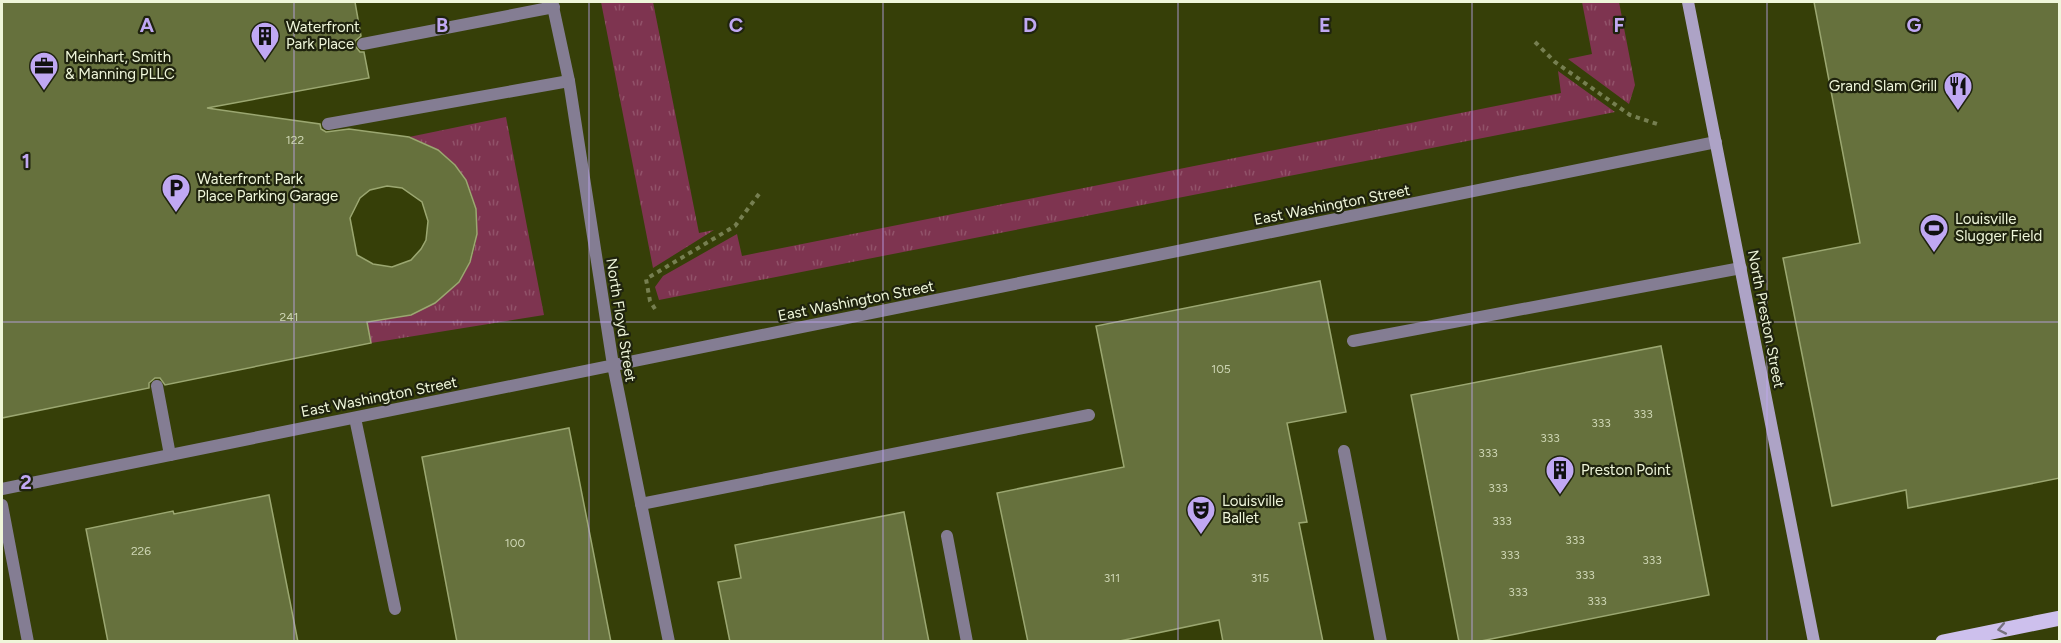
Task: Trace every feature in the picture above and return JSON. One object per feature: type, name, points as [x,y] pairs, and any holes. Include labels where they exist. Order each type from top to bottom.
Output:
[{"type":"main road","points":[[1943,642],[2060,618]]},
{"type":"street","name":"North Preston Street","points":[[1688,2],[1814,642]]},
{"type":"street","points":[[363,44],[553,4]]},
{"type":"street","name":"North Floyd Street","points":[[553,4],[569,81],[613,365],[669,642]]},
{"type":"street","points":[[328,124],[569,81]]},
{"type":"street","name":"East Washington Street","points":[[2,489],[1716,142]]},
{"type":"street","points":[[1353,341],[1741,268]]},
{"type":"street","points":[[157,386],[170,455]]},
{"type":"street","points":[[641,504],[1089,415]]},
{"type":"street","points":[[354,418],[394,609]]},
{"type":"street","points":[[1344,451],[1381,642]]},
{"type":"street","points":[[2,505],[28,642]]},
{"type":"street","points":[[947,536],[967,642]]},
{"type":"path","points":[[1535,42],[1556,62],[1630,115],[1662,125]]},
{"type":"path","points":[[655,309],[650,301],[646,279],[735,226],[759,194]]},
{"type":"green space","points":[[601,2],[653,2],[699,233],[714,230],[653,268]]},
{"type":"green space","points":[[1582,2],[1619,2],[1635,85],[1629,104],[1568,59],[1592,54]]},
{"type":"green space","points":[[1558,71],[1615,112],[659,300],[655,287],[663,276],[737,234],[742,256],[1561,93]]},
{"type":"green space","points":[[506,117],[544,315],[371,343],[366,313],[459,282],[469,265],[475,247],[477,232],[474,201],[461,173],[439,151],[409,137]]},
{"type":"building","name":"Waterfront Park Place Parking Garage","points":[[2,2],[355,2],[361,36],[355,41],[355,46],[360,52],[364,52],[369,78],[207,108],[320,124],[321,129],[326,132],[349,129],[409,137],[438,150],[455,165],[466,180],[476,209],[477,234],[470,262],[459,282],[435,303],[411,315],[367,322],[371,343],[165,385],[160,378],[155,378],[149,383],[149,388],[2,418]],"holes":[[[387,186],[402,188],[422,202],[428,221],[426,240],[411,260],[392,267],[373,264],[357,255],[350,218],[360,198],[370,190]]]},
{"type":"building","name":"Louisville Slugger Field","points":[[1814,2],[2060,2],[2060,478],[1908,508],[1906,490],[1832,506],[1783,258],[1860,243]]},
{"type":"building","points":[[1320,281],[1346,412],[1287,423],[1307,522],[1299,523],[1323,642],[1223,642],[1219,620],[1115,642],[1028,642],[997,493],[1124,467],[1096,326]]},
{"type":"building","name":"Preston Point","points":[[1661,346],[1709,595],[1476,642],[1459,642],[1411,395]]},
{"type":"building","points":[[569,428],[611,642],[457,642],[422,457]]},
{"type":"building","points":[[269,495],[298,642],[108,642],[86,529],[173,511],[174,514]]},
{"type":"building","points":[[904,512],[929,642],[730,642],[718,582],[741,578],[735,545]]},
{"type":"place","name":"Waterfront Park Place","points":[[265,62]]},
{"type":"place","name":"Meinhart, Smith & Manning PLLC","points":[[44,92]]},
{"type":"place","name":"Grand Slam Grill","points":[[1958,112]]},
{"type":"place","name":"Waterfront Park Place Parking Garage","points":[[176,214]]},
{"type":"place","name":"Louisville Slugger Field","points":[[1934,254]]},
{"type":"place","name":"Preston Point","points":[[1560,496]]},
{"type":"place","name":"Louisville Ballet","points":[[1201,536]]}]
